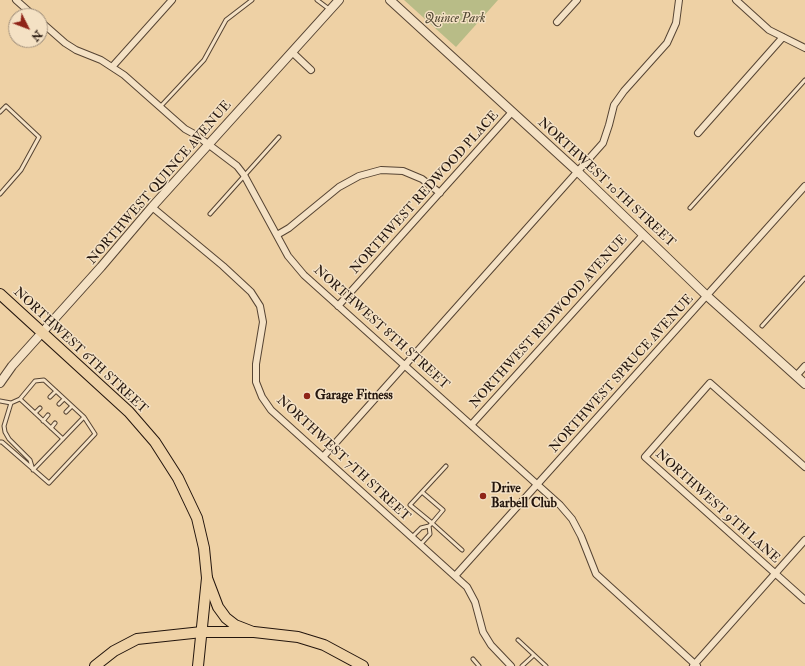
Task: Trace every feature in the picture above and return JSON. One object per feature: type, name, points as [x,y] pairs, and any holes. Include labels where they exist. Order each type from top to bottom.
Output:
[{"type":"main road","name":"NORTHWEST 6TH STREET","points":[[0,294],[129,412],[155,442],[178,478],[197,518],[204,548],[207,578]]},
{"type":"main road","points":[[207,578],[218,607],[226,618],[235,624],[254,632]]},
{"type":"main road","points":[[198,666],[207,578]]},
{"type":"main road","points":[[95,666],[114,651],[137,640],[202,632],[254,632],[298,637],[324,645],[363,666]]},
{"type":"street","points":[[16,0],[24,2]]},
{"type":"street","points":[[112,67],[172,0]]},
{"type":"street","name":"NORTHWEST QUINCE AVENUE","points":[[0,383],[12,366],[101,267],[152,207],[339,0]]},
{"type":"street","name":"NORTHWEST 10TH STREET","points":[[390,0],[578,172],[706,295],[805,384]]},
{"type":"street","points":[[557,22],[577,0]]},
{"type":"street","points":[[323,457],[603,143],[614,105],[624,91],[667,43],[676,23],[678,0]]},
{"type":"street","points":[[736,0],[769,30],[805,48]]},
{"type":"street","name":"NORTHWEST 8TH STREET","points":[[48,28],[65,43],[112,67],[124,75],[185,129],[238,166],[288,256],[296,266],[338,306],[472,424],[560,505],[572,519],[596,574],[695,665]]},
{"type":"street","points":[[698,132],[783,37]]},
{"type":"street","points":[[292,52],[311,70]]},
{"type":"street","name":"NORTHWEST REDWOOD PLACE","points":[[338,306],[512,112]]},
{"type":"street","points":[[277,235],[289,228],[338,187],[359,176],[381,170],[403,171],[422,179],[440,193]]},
{"type":"street","name":"NORTHWEST SPRUCE AVENUE","points":[[455,576],[805,186]]},
{"type":"street","name":"NORTHWEST 7TH STREET","points":[[152,207],[223,266],[251,292],[260,306],[263,322],[256,364],[256,382],[262,397],[270,410],[467,587],[475,602],[483,632],[491,645],[511,666]]},
{"type":"street","name":"NORTHWEST REDWOOD AVENUE","points":[[472,424],[643,235]]},
{"type":"street","points":[[796,376],[805,366]]},
{"type":"street","name":"NORTHWEST 9TH LANE","points":[[805,467],[710,383],[645,457],[805,600]]},
{"type":"street","points":[[695,665],[805,540]]},
{"type":"lane","points":[[160,107],[204,60],[226,20],[252,0]]},
{"type":"lane","points":[[316,0],[330,10]]},
{"type":"lane","points":[[690,208],[805,80]]},
{"type":"lane","points":[[0,112],[6,106],[40,137],[21,170],[0,194]]},
{"type":"lane","points":[[210,214],[279,137]]},
{"type":"lane","points":[[762,326],[805,278]]},
{"type":"lane","points":[[0,401],[11,403],[20,399],[35,382],[44,380],[84,417],[95,434],[49,484],[2,442],[0,442]]},
{"type":"lane","points":[[50,397],[56,391]]},
{"type":"lane","points":[[20,399],[63,439]]},
{"type":"lane","points":[[58,404],[64,399]]},
{"type":"lane","points":[[11,403],[4,426],[5,432],[9,439],[30,460],[33,470]]},
{"type":"lane","points":[[66,412],[72,406]]},
{"type":"lane","points":[[35,413],[40,408]]},
{"type":"lane","points":[[43,421],[48,415]]},
{"type":"lane","points":[[33,470],[84,417]]},
{"type":"lane","points":[[51,428],[55,423]]},
{"type":"lane","points":[[446,466],[410,505],[430,525],[462,550]]},
{"type":"lane","points":[[412,537],[421,528],[430,525],[443,510],[422,492]]},
{"type":"lane","points":[[420,545],[430,534],[430,525]]},
{"type":"lane","points":[[518,640],[546,666]]},
{"type":"lane","points":[[522,666],[534,655]]},
{"type":"lane","points":[[473,659],[479,666]]},
{"type":"green space","name":"Quince Park","points":[[404,0],[498,0],[456,47]]},
{"type":"place","name":"Garage Fitness","points":[[307,396]]},
{"type":"place","name":"Drive Barbell Club","points":[[483,496]]}]
